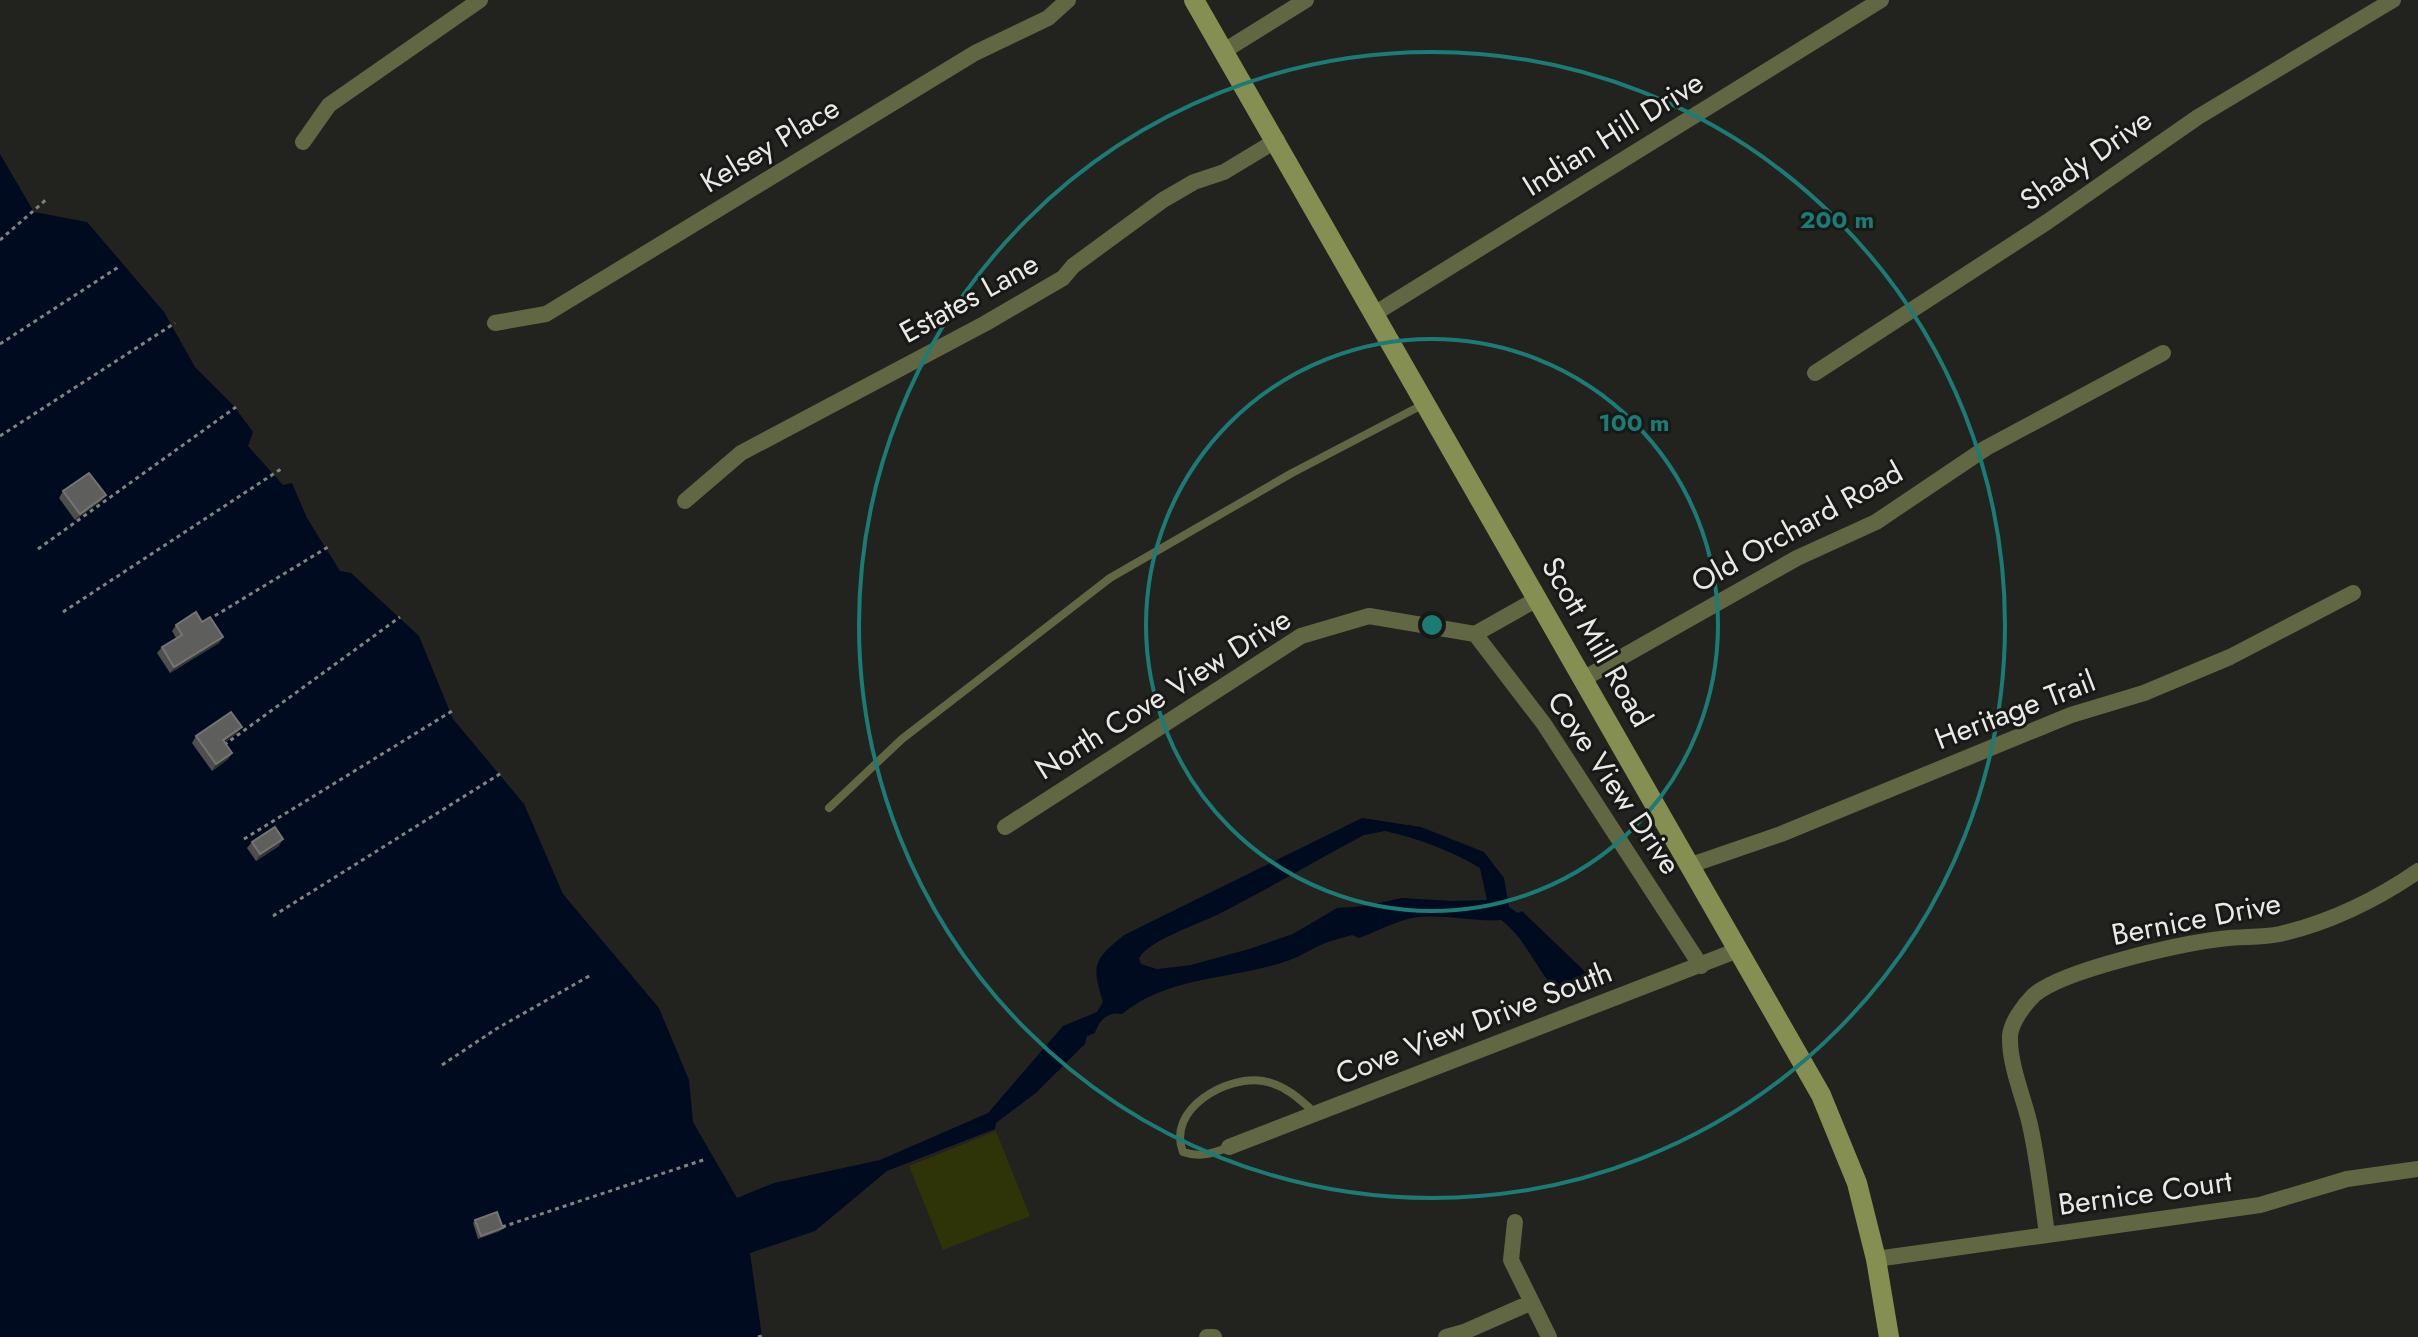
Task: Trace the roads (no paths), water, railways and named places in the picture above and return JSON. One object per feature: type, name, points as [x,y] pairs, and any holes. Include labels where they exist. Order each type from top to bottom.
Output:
[{"type":"street","points":[[303,142],[329,105],[480,0]]},
{"type":"street","name":"Kelsey Place","points":[[495,323],[546,314],[975,53],[1048,18],[1068,0]]},
{"type":"street","name":"Scott Mill Road","points":[[1194,0],[1277,140],[1821,1095],[1857,1183],[1876,1259],[1889,1337]]},
{"type":"street","points":[[1224,51],[1306,0]]},
{"type":"street","name":"Indian Hill Drive","points":[[1374,314],[1881,0]]},
{"type":"street","name":"Shady Drive","points":[[1815,373],[2047,222],[2198,117],[2393,0]]},
{"type":"street","name":"Estates Lane","points":[[685,501],[741,453],[986,323],[1063,278],[1073,266],[1163,200],[1194,182],[1224,172],[1277,140]]},
{"type":"street","name":"Old Orchard Road","points":[[1583,679],[1797,558],[1876,522],[1986,448],[2163,353]]},
{"type":"street","name":"Heritage Trail","points":[[1691,865],[1781,834],[2071,715],[2144,693],[2230,657],[2353,593]]},
{"type":"street","points":[[1475,634],[1537,599]]},
{"type":"street","name":"North Cove View Drive","points":[[1005,827],[1301,636],[1369,616],[1475,634]]},
{"type":"street","name":"Cove View Drive","points":[[1475,634],[1544,724],[1701,966]]},
{"type":"street","name":"Bernice Drive","points":[[2047,1234],[2031,1130],[2010,1035],[2019,1013],[2035,994],[2054,983],[2121,960],[2219,939],[2279,934],[2339,916],[2383,895],[2418,871]]},
{"type":"street","name":"Cove View Drive South","points":[[1229,1147],[1738,950]]},
{"type":"street","name":"Bernice Court","points":[[1876,1259],[2260,1205],[2347,1179],[2418,1169]]},
{"type":"street","points":[[1515,1222],[1511,1260],[1549,1337]]},
{"type":"street","points":[[1446,1337],[1530,1303]]},
{"type":"street","points":[[1207,1337],[1214,1337]]},
{"type":"lane","points":[[829,808],[902,739],[1110,578],[1292,473],[1425,403]]},
{"type":"lane","points":[[1229,1147],[1205,1156],[1192,1155],[1183,1152],[1179,1141],[1194,1105],[1222,1086],[1250,1081],[1280,1085],[1316,1114]]},
{"type":"water","points":[[0,154],[34,212],[87,222],[164,312],[195,367],[233,405],[253,432],[248,446],[283,485],[292,483],[307,518],[340,571],[351,573],[419,636],[453,719],[524,804],[563,894],[659,1008],[689,1080],[693,1122],[737,1198],[774,1183],[880,1160],[988,1113],[1063,1026],[1097,1012],[1103,1002],[1097,979],[1098,964],[1106,951],[1124,935],[1362,818],[1421,827],[1484,852],[1504,878],[1509,907],[1518,913],[1522,911],[1596,982],[1559,993],[1518,936],[1501,920],[1423,917],[1398,922],[1359,938],[1352,935],[1330,941],[1263,968],[1200,980],[1159,992],[1122,1014],[1105,1018],[1095,1033],[1087,1036],[1085,1044],[1037,1092],[996,1123],[995,1129],[887,1171],[815,1231],[750,1253],[762,1337],[0,1337]],"holes":[[[1385,831],[1422,841],[1480,868],[1487,900],[1402,898],[1337,908],[1293,934],[1249,949],[1191,965],[1157,969],[1141,964],[1139,958],[1145,951],[1164,939],[1219,914],[1364,835]]]}]
